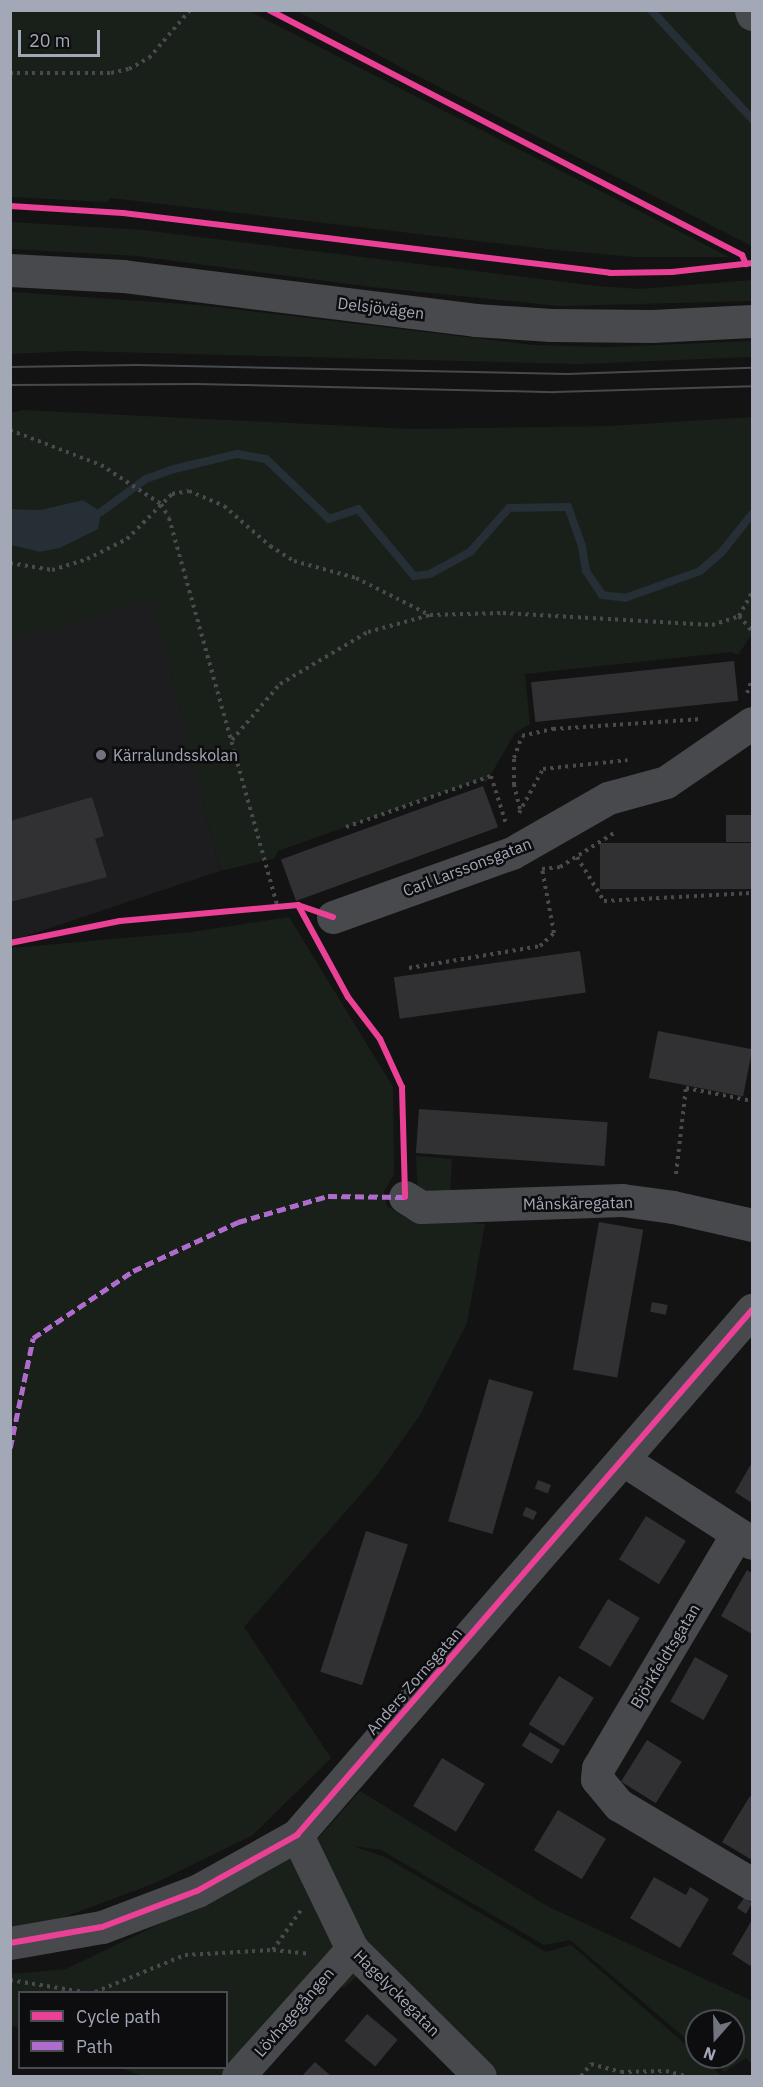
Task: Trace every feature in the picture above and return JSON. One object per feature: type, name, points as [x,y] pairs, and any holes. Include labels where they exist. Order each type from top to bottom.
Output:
[{"type":"street","name":"Delsjövägen","points":[[10,270],[123,276],[551,326],[652,327],[753,321]]},
{"type":"street","name":"Carl Larssonsgatan","points":[[333,917],[512,853],[608,798],[666,782],[753,723]]},
{"type":"street","name":"Månskäregatan","points":[[405,1197],[421,1207],[622,1200],[674,1207],[753,1225]]},
{"type":"street","name":"Anders Zornsgatan","points":[[10,1943],[102,1928],[197,1891],[297,1835],[626,1461],[753,1310]]},
{"type":"street","points":[[626,1461],[745,1538]]},
{"type":"street","name":"Björkfeldtsgatan","points":[[745,1538],[598,1768],[597,1779],[619,1805],[753,1884]]},
{"type":"street","name":"Hagelyckegatan","points":[[297,1835],[320,1882],[347,1953],[480,2076]]},
{"type":"street","name":"Lövhagegången","points":[[238,2076],[347,1953]]},
{"type":"path","points":[[10,73],[111,73],[129,69],[149,58],[190,10]]},
{"type":"path","points":[[10,430],[101,465],[161,504],[180,552],[278,908]]},
{"type":"path","points":[[10,563],[52,570],[87,559],[127,539],[172,494],[189,491],[209,497],[294,561],[356,578],[430,615]]},
{"type":"path","points":[[231,740],[280,684],[368,632],[430,615],[503,613],[712,625],[738,616],[753,593]]},
{"type":"path","points":[[738,616],[753,631]]},
{"type":"path","points":[[521,810],[514,785],[514,758],[522,736],[553,729],[716,718]]},
{"type":"path","points":[[346,827],[491,776],[510,836]]},
{"type":"path","points":[[409,968],[540,946],[554,933],[543,869],[560,867],[577,857],[604,901],[753,893]]},
{"type":"path","points":[[676,1174],[686,1088],[753,1101]]},
{"type":"path","points":[[273,1950],[320,1882]]},
{"type":"path","points":[[97,1991],[185,1955],[273,1950],[347,1953]]},
{"type":"path","points":[[10,1980],[77,1991]]},
{"type":"path","points":[[581,2076],[591,2064],[621,2072],[666,2071],[685,2076]]},
{"type":"shaded area","points":[[11,10],[249,11],[729,257],[634,257],[546,249],[111,198],[106,202],[11,197]]},
{"type":"shaded area","points":[[297,11],[752,11],[752,246],[406,70]]},
{"type":"shaded area","points":[[11,222],[143,230],[597,286],[640,289],[752,280],[752,301],[559,306],[372,287],[137,256],[11,249]]},
{"type":"shaded area","points":[[11,292],[199,305],[533,345],[608,347],[752,341],[752,357],[579,364],[74,351],[11,354]]},
{"type":"shaded area","points":[[23,410],[411,429],[609,426],[752,417],[752,634],[738,655],[732,652],[525,674],[530,724],[515,733],[486,783],[481,779],[278,851],[275,858],[220,871],[153,600],[11,640],[11,545],[40,552],[60,548],[98,529],[83,500],[40,510],[11,509],[11,413]]},
{"type":"shaded area","points":[[83,500],[101,512],[98,529],[60,548],[40,552],[11,545],[11,509],[40,510]]},
{"type":"shaded area","name":"Kärralundsskolan","points":[[153,599],[220,871],[11,941],[11,640]]},
{"type":"shaded area","points":[[289,917],[393,1087],[394,1174],[384,1192],[387,1206],[406,1218],[485,1224],[467,1323],[420,1415],[375,1478],[244,1627],[331,1758],[253,1835],[155,1883],[11,1937],[11,948],[192,932]]},
{"type":"shaded area","points":[[416,1156],[452,1159],[450,1196],[418,1197]]},
{"type":"shaded area","points":[[360,1791],[547,1906],[752,2001],[752,2065],[745,2059],[745,2009],[685,2009],[685,2038],[570,1940],[544,1945],[381,1850],[353,1846],[385,1857],[546,1952],[571,1945],[685,2044],[685,2069],[714,2069],[722,2076],[496,2076],[443,2019],[370,1965],[344,1988],[313,1972],[222,2076],[143,2076],[123,2069],[228,2069],[228,1991],[18,1991],[18,2028],[11,2025],[11,1974],[66,1969],[172,1918],[302,1832],[319,1837]]},
{"type":"building","points":[[734,661],[738,701],[535,722],[531,682]]},
{"type":"building","points":[[483,786],[498,827],[296,901],[281,860]]},
{"type":"building","points":[[92,797],[104,836],[95,839],[107,877],[10,902],[10,821]]},
{"type":"building","points":[[726,815],[752,815],[752,842],[726,842]]},
{"type":"building","points":[[600,843],[752,843],[752,889],[600,889]]},
{"type":"building","points":[[580,951],[586,993],[400,1019],[394,977]]},
{"type":"building","points":[[658,1031],[752,1049],[743,1096],[649,1078]]},
{"type":"building","points":[[419,1109],[608,1122],[604,1166],[416,1153]]},
{"type":"building","points":[[599,1222],[643,1230],[617,1378],[573,1370]]},
{"type":"building","points":[[652,1302],[668,1305],[666,1315],[650,1312]]},
{"type":"building","points":[[489,1379],[533,1392],[492,1534],[448,1521]]},
{"type":"building","points":[[752,1465],[752,1503],[735,1492]]},
{"type":"building","points":[[538,1480],[551,1485],[548,1493],[535,1488]]},
{"type":"building","points":[[526,1507],[537,1512],[533,1520],[522,1515]]},
{"type":"building","points":[[646,1516],[686,1541],[659,1584],[619,1559]]},
{"type":"building","points":[[366,1531],[408,1545],[362,1685],[320,1672]]},
{"type":"building","points":[[747,1570],[752,1573],[752,1634],[721,1616]]},
{"type":"building","points":[[608,1599],[640,1618],[610,1667],[579,1648]]},
{"type":"building","points":[[695,1657],[728,1675],[704,1720],[670,1702]]},
{"type":"building","points":[[559,1676],[594,1698],[564,1746],[529,1724]]},
{"type":"building","points":[[530,1732],[560,1750],[552,1764],[522,1746]]},
{"type":"building","points":[[647,1740],[682,1762],[656,1803],[621,1782]]},
{"type":"building","points":[[442,1758],[485,1784],[456,1832],[413,1806]]},
{"type":"building","points":[[750,1796],[752,1798],[752,1860],[722,1842]]},
{"type":"building","points":[[558,1810],[606,1839],[582,1879],[534,1850]]},
{"type":"building","points":[[654,1877],[686,1895],[690,1887],[709,1899],[680,1948],[630,1918]]},
{"type":"building","points":[[744,1898],[752,1903],[746,1914],[737,1908]]},
{"type":"building","points":[[752,1920],[752,1967],[732,1954]]},
{"type":"building","points":[[367,2014],[398,2040],[375,2067],[345,2041]]},
{"type":"building","points":[[315,2062],[331,2076],[302,2076]]},
{"type":"waterway","points":[[651,10],[752,119]]},
{"type":"waterway","points":[[101,512],[146,479],[174,469],[237,454],[266,459],[329,519],[358,509],[414,576],[430,574],[470,552],[509,508],[568,507],[582,546],[586,571],[602,595],[625,598],[700,571],[721,553],[752,514]]},
{"type":"tram line","points":[[10,367],[138,365],[567,374],[752,368]]},
{"type":"tram line","points":[[10,385],[196,384],[555,392],[752,386]]},
{"type":"marked path","points":[[10,1448],[33,1338],[133,1271],[238,1222],[328,1196],[405,1197],[405,1192]]},
{"type":"cycle path","points":[[269,10],[742,255],[746,264]]},
{"type":"cycle path","points":[[10,206],[123,213],[610,273],[672,272],[752,263]]},
{"type":"cycle path","points":[[298,905],[348,997],[380,1039],[402,1087],[405,1197]]},
{"type":"cycle path","points":[[10,943],[120,921],[298,905],[333,917]]},
{"type":"cycle path","points":[[10,1943],[102,1927],[197,1891],[297,1835],[752,1310]]},
{"type":"place","name":"Kärralundsskolan","points":[[101,755]]}]
